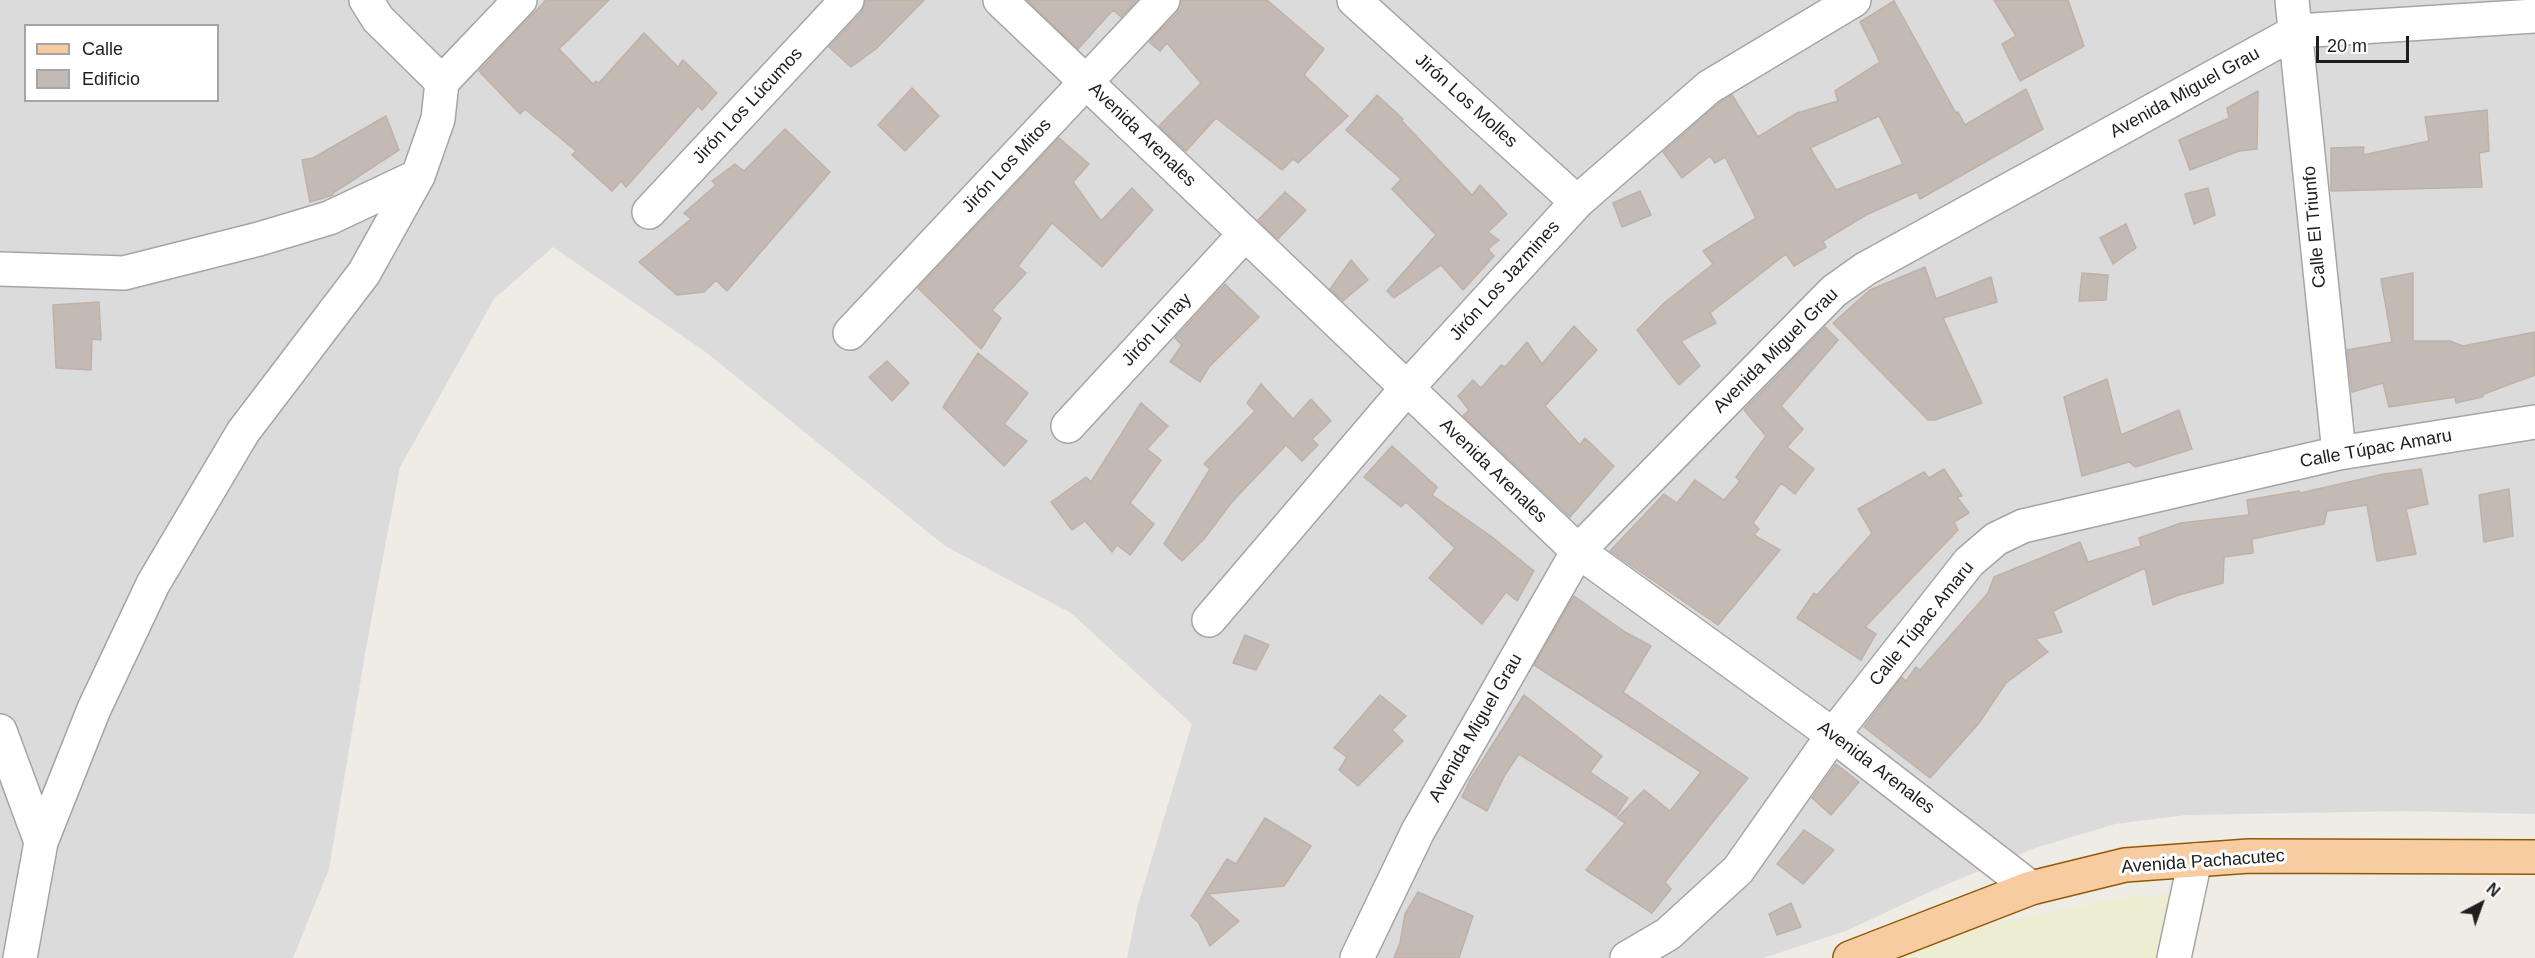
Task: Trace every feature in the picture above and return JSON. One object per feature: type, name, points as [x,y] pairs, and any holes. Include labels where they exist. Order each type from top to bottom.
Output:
[{"type":"main road","name":"Avenida Pachacutec","points":[[1850,958],[2031,888],[2125,865],[2249,856],[2535,857]]},
{"type":"street","points":[[366,0],[378,19],[442,82]]},
{"type":"street","points":[[20,958],[41,842],[94,709],[153,584],[243,432],[364,273],[418,176],[438,119],[442,82],[520,0]]},
{"type":"street","name":"Jirón Los Lúcumos","points":[[650,212],[847,0]]},
{"type":"street","name":"Avenida Arenales","points":[[1000,0],[1578,551],[1833,735],[2031,888]]},
{"type":"street","name":"Jirón Los Mitos","points":[[850,333],[1163,0]]},
{"type":"street","name":"Jirón Los Molles","points":[[1354,0],[1577,202]]},
{"type":"street","name":"Jirón Los Jazmines","points":[[1209,620],[1407,388],[1577,202],[1709,87],[1854,0]]},
{"type":"street","name":"Avenida Miguel Grau","points":[[1357,958],[1418,831],[1578,551],[1834,291],[1865,269],[2295,15],[2535,16]]},
{"type":"street","name":"Calle El Triunfo","points":[[2295,15],[2318,266],[2339,453]]},
{"type":"street","points":[[0,269],[124,273],[259,239],[329,218],[418,176]]},
{"type":"street","name":"Jirón Limay","points":[[1068,426],[1245,234]]},
{"type":"street","name":"Calle Túpac Amaru","points":[[1627,958],[1668,934],[1738,870],[1833,735],[1970,562],[1996,539],[2023,526],[2339,453],[2535,422]]},
{"type":"street","points":[[0,731],[41,842]]},
{"type":"street","points":[[2174,958],[2195,860]]},
{"type":"shaded area","points":[[0,0],[2535,0],[2535,814],[2406,811],[2186,815],[2115,824],[2035,848],[1938,888],[1846,931],[1763,958],[1127,958],[1138,905],[1192,724],[1071,613],[945,546],[707,353],[553,247],[494,299],[400,467],[366,648],[329,869],[293,958],[0,958]]},
{"type":"green space","points":[[2181,894],[2167,958],[1900,958],[1969,928],[2128,897]]},
{"type":"building","points":[[546,0],[609,0],[559,49],[593,84],[596,81],[599,83],[644,33],[678,67],[683,60],[717,93],[702,110],[698,106],[626,187],[621,181],[612,191],[572,155],[576,151],[525,109],[520,114],[479,71]]},
{"type":"building","points":[[866,0],[924,0],[876,49],[851,67],[829,47],[861,13]]},
{"type":"building","points":[[1027,0],[1137,0],[1121,17],[1113,10],[1078,49]]},
{"type":"building","points":[[1181,0],[1267,0],[1324,49],[1304,75],[1348,116],[1298,163],[1293,159],[1282,170],[1216,118],[1186,151],[1159,126],[1201,83],[1167,43],[1160,51],[1149,42],[1177,13]]},
{"type":"building","points":[[1994,0],[2068,0],[2084,46],[2020,81],[2002,44],[2016,36]]},
{"type":"building","points":[[1894,1],[1956,113],[1958,112],[1965,125],[2026,89],[2043,129],[1920,199],[1917,192],[1866,215],[1823,241],[1826,247],[1794,266],[1786,254],[1710,313],[1716,323],[1681,341],[1700,366],[1679,385],[1637,330],[1664,303],[1713,264],[1703,251],[1756,218],[1725,157],[1715,163],[1710,156],[1682,178],[1663,152],[1720,102],[1732,95],[1758,137],[1797,113],[1838,101],[1835,91],[1880,62],[1860,22]],"holes":[[[1879,116],[1903,164],[1836,190],[1810,148]]]},
{"type":"building","points":[[912,88],[939,116],[905,151],[878,125]]},
{"type":"building","points":[[2258,91],[2257,149],[2239,151],[2190,170],[2179,140],[2229,118],[2227,108]]},
{"type":"building","points":[[1377,95],[1403,119],[1402,121],[1472,195],[1480,185],[1507,214],[1488,232],[1499,240],[1488,249],[1494,256],[1463,290],[1441,265],[1394,298],[1387,291],[1436,235],[1392,189],[1401,179],[1346,130]]},
{"type":"building","points":[[2487,110],[2489,151],[2479,153],[2482,187],[2331,191],[2331,148],[2364,147],[2363,155],[2429,141],[2425,117]]},
{"type":"building","points":[[386,116],[399,150],[333,195],[310,202],[302,160],[313,158]]},
{"type":"building","points":[[785,129],[830,172],[727,291],[716,280],[704,292],[677,295],[639,262],[691,219],[684,213],[716,185],[712,181],[735,164],[744,171]]},
{"type":"building","points":[[1059,138],[1089,164],[1073,182],[1101,221],[1132,188],[1153,210],[1102,267],[1052,223],[1018,266],[1026,273],[992,310],[1001,318],[981,349],[918,288]]},
{"type":"building","points":[[2208,188],[2215,215],[2194,224],[2185,194]]},
{"type":"building","points":[[1640,191],[1651,215],[1622,227],[1613,203]]},
{"type":"building","points":[[1285,192],[1306,210],[1278,239],[1258,220]]},
{"type":"building","points":[[2126,224],[2136,248],[2113,264],[2100,238]]},
{"type":"building","points":[[1351,260],[1368,280],[1343,301],[1330,289]]},
{"type":"building","points":[[1925,267],[1936,299],[1991,277],[1997,302],[1943,318],[1982,403],[1935,420],[1928,420],[1833,323],[1870,290]]},
{"type":"building","points":[[2082,273],[2108,275],[2106,300],[2079,301]]},
{"type":"building","points":[[2413,273],[2413,341],[2450,341],[2463,346],[2535,332],[2535,375],[2484,394],[2482,397],[2456,403],[2455,397],[2389,407],[2383,383],[2352,392],[2347,350],[2392,342],[2381,279]]},
{"type":"building","points":[[1225,284],[1259,317],[1209,367],[1200,382],[1170,362],[1182,345],[1175,338]]},
{"type":"building","points":[[99,302],[101,340],[92,339],[91,370],[56,368],[53,305]]},
{"type":"building","points":[[1574,326],[1597,350],[1545,406],[1580,445],[1585,438],[1614,466],[1570,517],[1463,416],[1469,410],[1458,396],[1473,380],[1481,388],[1501,365],[1505,367],[1527,342],[1542,364]]},
{"type":"building","points":[[1825,327],[1838,340],[1781,406],[1803,429],[1787,447],[1814,469],[1795,494],[1781,483],[1753,523],[1759,529],[1754,535],[1780,550],[1718,625],[1610,551],[1664,494],[1677,503],[1695,480],[1724,500],[1740,481],[1736,477],[1766,436],[1744,410]]},
{"type":"building","points":[[978,353],[1028,393],[1004,424],[1027,441],[1004,466],[943,407]]},
{"type":"building","points":[[887,361],[909,383],[892,401],[869,377]]},
{"type":"building","points":[[2107,379],[2121,435],[2179,410],[2192,449],[2135,467],[2129,462],[2082,476],[2064,397]]},
{"type":"building","points":[[1261,384],[1293,419],[1311,399],[1331,421],[1312,439],[1318,445],[1302,461],[1286,445],[1231,503],[1204,539],[1182,561],[1164,544],[1210,469],[1204,464],[1255,411],[1247,403]]},
{"type":"building","points":[[1141,403],[1168,426],[1147,449],[1161,460],[1130,503],[1154,524],[1130,555],[1117,545],[1112,552],[1085,521],[1072,530],[1051,502],[1086,477],[1091,482]]},
{"type":"building","points":[[1392,446],[1437,487],[1432,495],[1492,537],[1534,571],[1517,601],[1506,592],[1482,624],[1429,578],[1455,548],[1406,502],[1401,507],[1364,477]]},
{"type":"building","points":[[1944,469],[1962,496],[1957,497],[1969,513],[1954,522],[1958,530],[1865,627],[1876,634],[1861,660],[1797,618],[1814,593],[1817,595],[1872,533],[1858,509],[1924,472],[1929,478]]},
{"type":"building","points":[[2421,469],[2428,504],[2406,509],[2416,554],[2377,561],[2367,505],[2327,511],[2324,524],[2252,539],[2253,553],[2224,557],[2223,583],[2153,605],[2145,568],[2053,611],[2062,632],[2035,639],[2048,652],[2006,683],[1979,723],[1930,778],[1864,727],[1902,677],[1906,681],[1916,667],[1920,670],[1988,593],[1994,577],[2080,542],[2088,562],[2141,546],[2139,538],[2181,523],[2249,515],[2247,500],[2299,491],[2300,493],[2384,474]]},
{"type":"building","points":[[2509,489],[2513,536],[2484,542],[2479,495]]},
{"type":"building","points":[[1574,596],[1625,632],[1651,646],[1623,692],[1748,778],[1665,882],[1671,889],[1652,913],[1586,870],[1625,823],[1617,818],[1644,790],[1670,811],[1701,772],[1534,665]]},
{"type":"building","points":[[1245,635],[1269,645],[1256,670],[1233,663]]},
{"type":"building","points":[[1380,695],[1406,716],[1392,730],[1403,741],[1358,786],[1339,770],[1347,757],[1334,748]]},
{"type":"building","points":[[1524,695],[1602,756],[1590,772],[1628,798],[1616,816],[1519,754],[1505,775],[1487,811],[1462,797],[1470,780]]},
{"type":"building","points":[[1836,764],[1859,782],[1831,815],[1812,798]]},
{"type":"building","points":[[1265,818],[1311,846],[1284,886],[1208,894],[1239,921],[1210,946],[1198,922],[1191,916],[1227,859],[1236,864]]},
{"type":"building","points":[[1804,830],[1834,850],[1803,884],[1777,864]]},
{"type":"building","points":[[1418,892],[1473,916],[1459,958],[1394,958],[1400,943],[1405,914]]},
{"type":"building","points":[[1791,903],[1801,927],[1777,935],[1769,914]]}]
